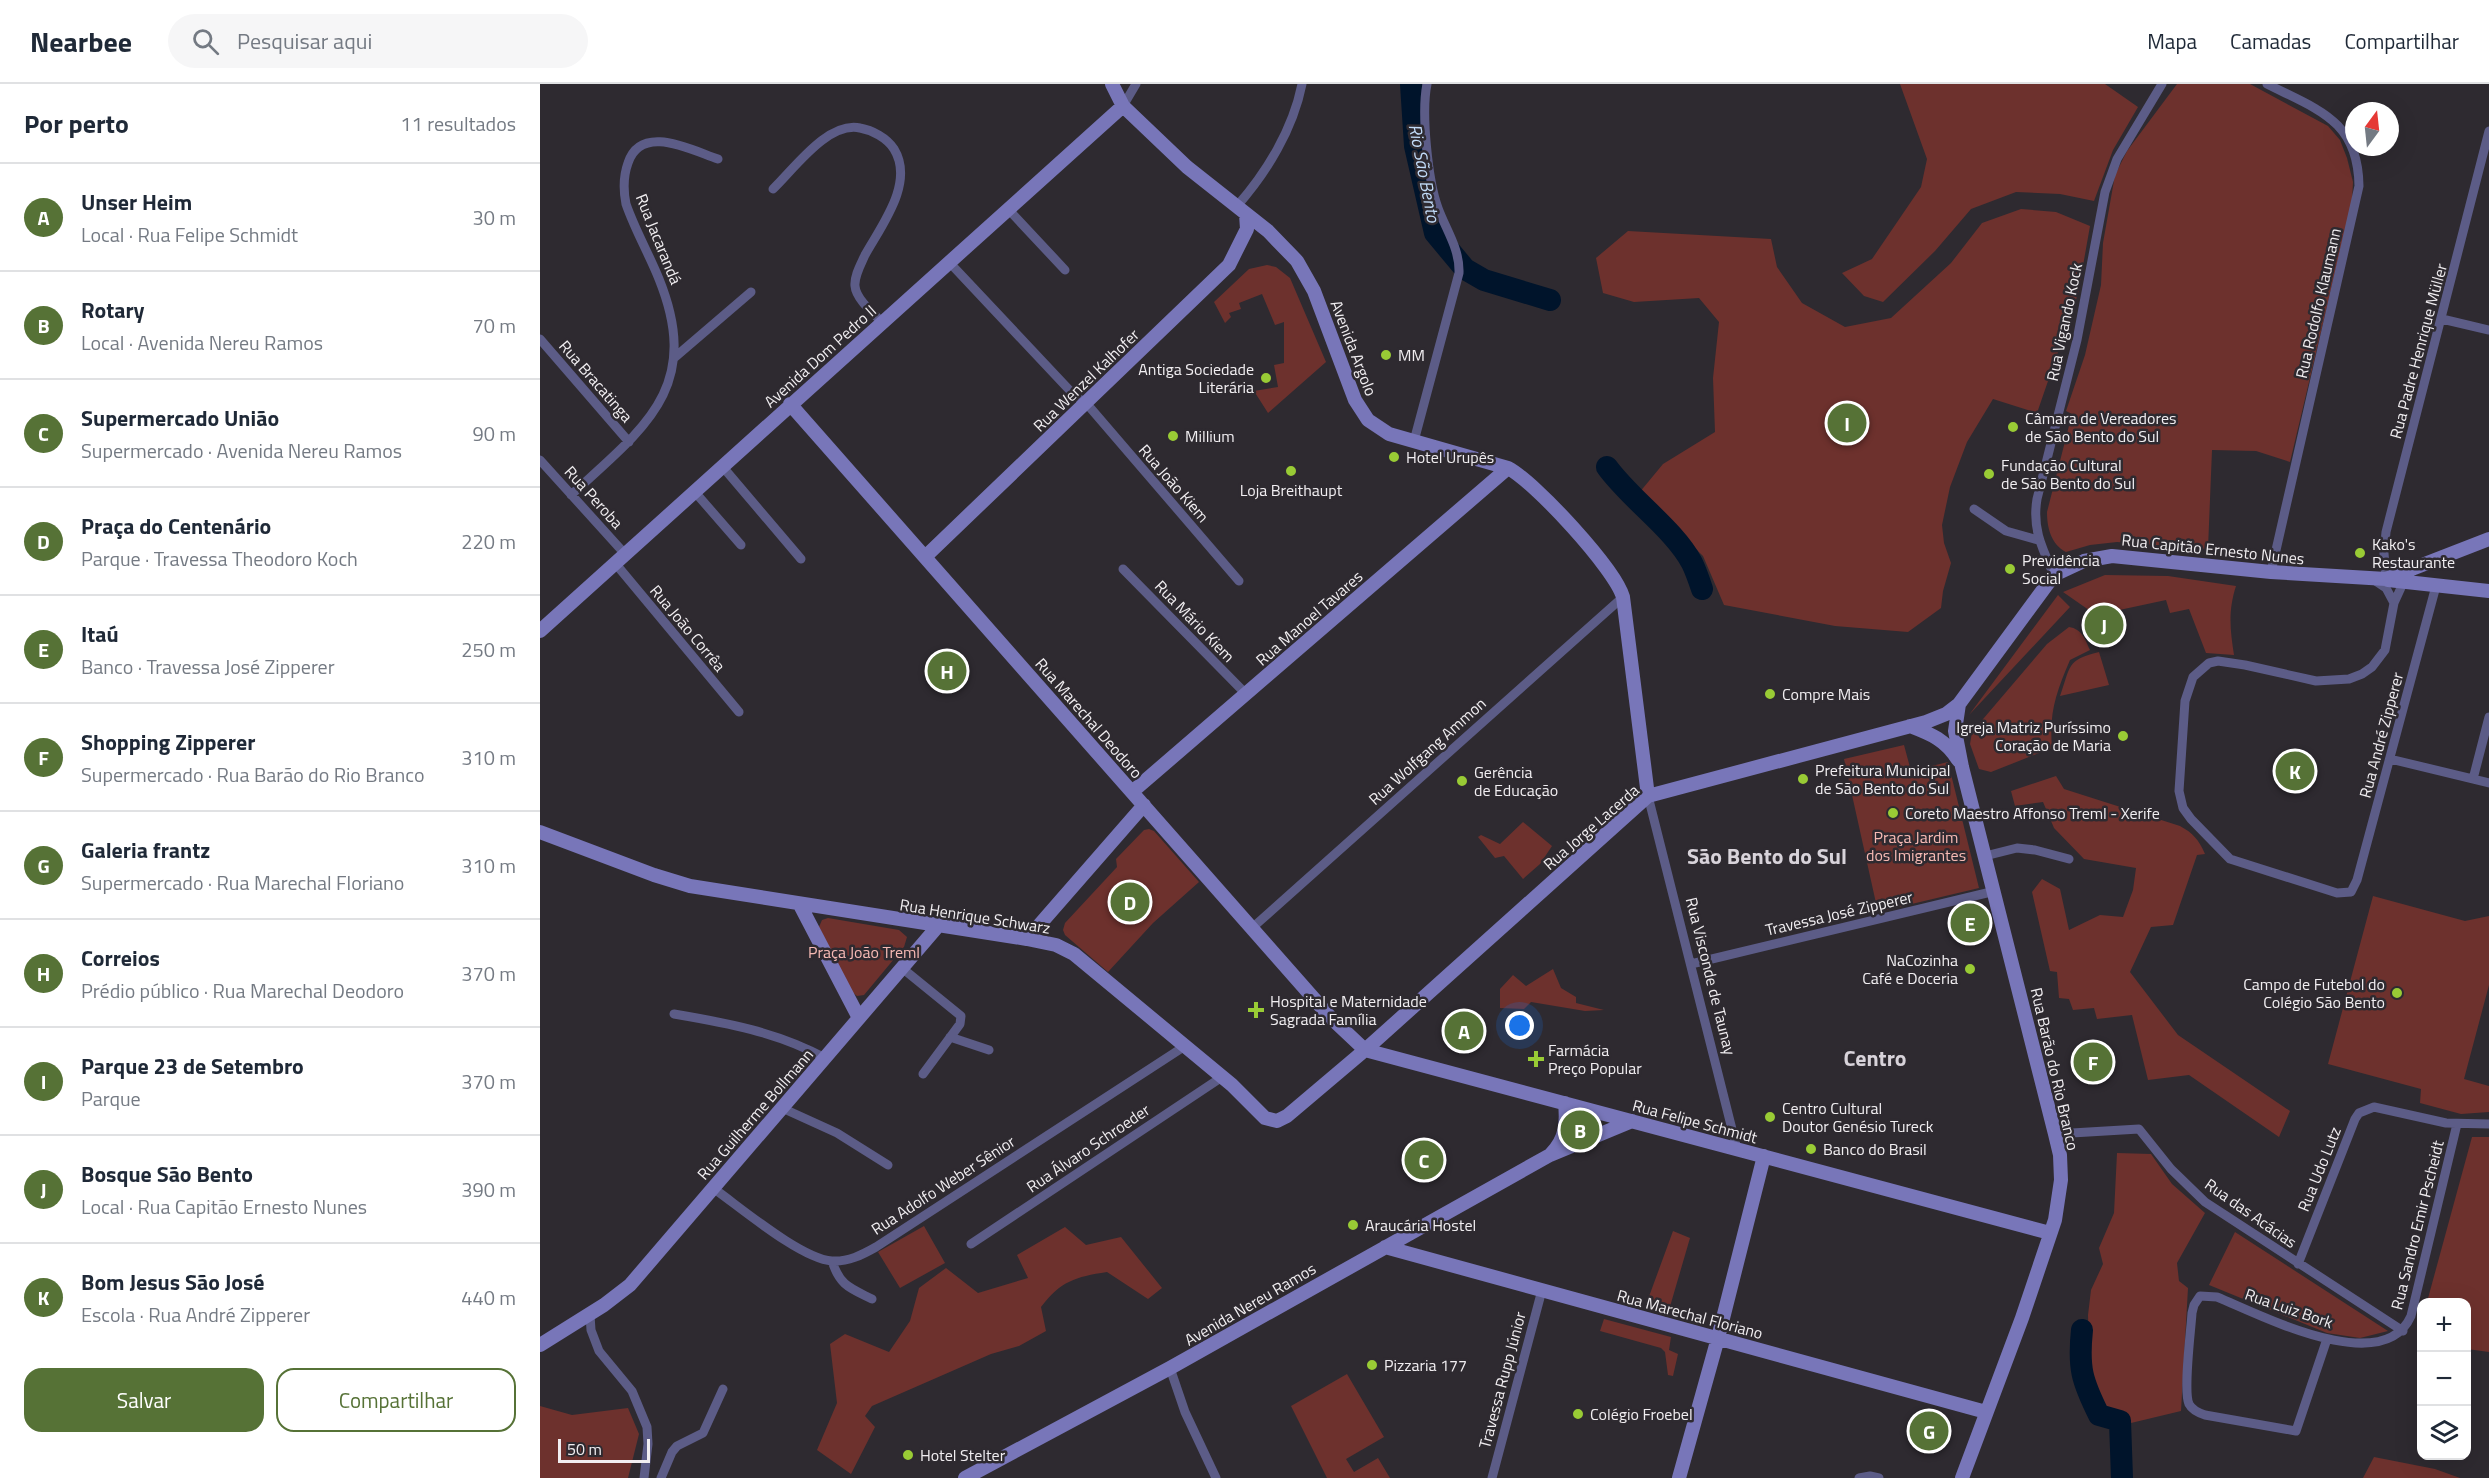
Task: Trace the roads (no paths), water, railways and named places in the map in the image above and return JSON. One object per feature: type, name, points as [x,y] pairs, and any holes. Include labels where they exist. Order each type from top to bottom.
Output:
[{"type":"main road","name":"Avenida Argolo","points":[[1112,84],[1123,106],[1187,167],[1268,231],[1297,261],[1306,276],[1354,400],[1362,414],[1382,431],[1508,468],[1518,473],[1536,489],[1599,559],[1618,582],[1623,597]]},
{"type":"main road","name":"Avenida Dom Pedro II","points":[[540,631],[1123,106]]},
{"type":"main road","name":"Rua Wenzel Kalhofer","points":[[925,557],[1087,404],[1229,265],[1247,229],[1241,210]]},
{"type":"main road","name":"Rua Marechal Deodoro","points":[[790,404],[1341,1029],[1365,1050]]},
{"type":"main road","name":"Rua Manoel Tavares","points":[[1132,792],[1508,468]]},
{"type":"main road","name":"Rua Capitão Ernesto Nunes","points":[[1959,704],[2054,575],[2084,561],[2112,556],[2271,573],[2380,580],[2489,539]]},
{"type":"main road","points":[[2434,560],[2427,574],[2436,586]]},
{"type":"main road","points":[[2380,580],[2489,591]]},
{"type":"main road","name":"Rua Visconde de Taunay","points":[[1623,597],[1648,796]]},
{"type":"main road","name":"Rua Jorge Lacerda","points":[[1365,1050],[1648,796],[1937,719],[1959,704]]},
{"type":"main road","name":"Rua Barão do Rio Branco","points":[[1959,704],[1955,731],[1962,766],[2055,1134],[2060,1155],[2061,1180],[2050,1233],[2022,1318],[1962,1478]]},
{"type":"main road","name":"Rua Barão do Rio Branco","points":[[1910,726],[1941,740],[1951,749],[1962,766]]},
{"type":"main road","points":[[1027,939],[1144,806]]},
{"type":"main road","name":"Rua Henrique Schwarz","points":[[540,832],[676,882],[800,905],[1056,945],[1074,954],[1222,1077],[1265,1118],[1277,1121],[1287,1116],[1365,1050]]},
{"type":"main road","points":[[800,905],[859,1018]]},
{"type":"main road","name":"Rua Guilherme Bollmann","points":[[540,1345],[590,1315],[630,1285],[938,926]]},
{"type":"main road","name":"Rua Felipe Schmidt","points":[[1365,1050],[2050,1233]]},
{"type":"main road","points":[[1550,1155],[1558,1147],[1566,1127],[1565,1103]]},
{"type":"main road","name":"Avenida Nereu Ramos","points":[[965,1478],[1170,1368],[1550,1155],[1632,1121]]},
{"type":"main road","points":[[1679,1478],[1718,1338],[1764,1156]]},
{"type":"main road","name":"Rua Marechal Floriano","points":[[1385,1246],[1986,1412]]},
{"type":"street","points":[[1123,106],[1136,84]]},
{"type":"street","points":[[1241,210],[1275,152],[1292,116],[1302,84]]},
{"type":"street","points":[[1414,441],[1459,273],[1460,259],[1437,207],[1431,180],[1425,111],[1427,84]]},
{"type":"street","name":"Rua Vigando Kock","points":[[2054,575],[2038,540],[2035,526],[2037,499],[2080,328],[2105,192],[2117,159],[2162,84]]},
{"type":"street","name":"Rua Rodolfo Klaumann","points":[[2267,84],[2324,115],[2341,128],[2356,154],[2359,186],[2271,573]]},
{"type":"street","points":[[773,189],[824,138],[836,130],[847,127],[866,130],[892,146],[901,168],[900,181],[891,207],[862,263],[855,286],[858,294],[882,322]]},
{"type":"street","name":"Rua Padre Henrique Müller","points":[[2380,580],[2386,532],[2489,131]]},
{"type":"street","name":"Rua Jacarandá","points":[[674,358],[671,320],[666,297],[626,204],[623,191],[624,174],[629,159],[636,149],[646,142],[668,142],[718,159]]},
{"type":"street","points":[[1008,209],[1065,270]]},
{"type":"street","name":"Rua João Kiem","points":[[949,262],[1075,396],[1087,404],[1239,581]]},
{"type":"street","points":[[571,495],[629,442],[657,408],[670,376],[674,358],[751,291]]},
{"type":"street","points":[[2442,319],[2489,330]]},
{"type":"street","name":"Rua Bracatinga","points":[[540,339],[629,442]]},
{"type":"street","name":"Rua Peroba","points":[[540,460],[571,495],[620,559]]},
{"type":"street","points":[[722,466],[801,560]]},
{"type":"street","points":[[694,491],[741,545]]},
{"type":"street","points":[[1974,509],[2006,531],[2038,540]]},
{"type":"street","name":"Rua João Corrêa","points":[[620,559],[738,712]]},
{"type":"street","points":[[2394,603],[2412,568]]},
{"type":"street","name":"Rua Mário Kiem","points":[[1123,569],[1246,694]]},
{"type":"street","points":[[2380,580],[2394,603]]},
{"type":"street","name":"Rua André Zipperer","points":[[2394,603],[2385,650],[2372,667],[2349,679],[2316,681],[2245,664],[2218,661],[2209,663],[2193,677],[2185,701],[2180,791],[2183,808],[2229,859],[2337,893],[2351,892],[2357,880],[2436,586]]},
{"type":"street","name":"Rua Wolfgang Ammon","points":[[1252,928],[1623,597]]},
{"type":"street","points":[[2473,779],[2489,717]]},
{"type":"street","points":[[2390,759],[2489,783]]},
{"type":"street","name":"Rua Visconde de Taunay","points":[[1648,796],[1737,1149]]},
{"type":"street","points":[[1985,856],[2017,848],[2069,859]]},
{"type":"street","name":"Travessa José Zipperer","points":[[1691,964],[1995,891]]},
{"type":"street","points":[[902,968],[959,1013],[962,1020],[923,1074]]},
{"type":"street","points":[[674,1014],[750,1028],[790,1041],[825,1058]]},
{"type":"street","points":[[950,1037],[989,1050]]},
{"type":"street","name":"Rua Adolfo Weber Sênior","points":[[832,1261],[852,1258],[876,1247],[1185,1046]]},
{"type":"street","name":"Rua Álvaro Schroeder","points":[[971,1244],[1222,1077]]},
{"type":"street","name":"Rua Udo Lutz","points":[[2298,1263],[2359,1113],[2374,1107],[2384,1108],[2457,1124]]},
{"type":"street","points":[[782,1108],[837,1133],[888,1165]]},
{"type":"street","points":[[2457,1124],[2489,1124]]},
{"type":"street","name":"Rua Sandro Emir Pscheidt","points":[[2403,1331],[2412,1316],[2457,1124]]},
{"type":"street","name":"Rua das Acácias","points":[[2055,1134],[2137,1128],[2190,1189],[2403,1331]]},
{"type":"street","points":[[713,1188],[798,1247],[820,1259],[832,1261],[836,1274],[843,1284],[872,1299]]},
{"type":"street","name":"Travessa Rupp Júnior","points":[[1492,1478],[1542,1290]]},
{"type":"street","name":"Rua Luiz Bork","points":[[2327,1339],[2296,1431],[2205,1415],[2193,1408],[2187,1389],[2192,1312],[2193,1305],[2200,1296],[2217,1298],[2327,1339],[2373,1343],[2390,1339],[2403,1331]]},
{"type":"street","points":[[590,1315],[591,1330],[599,1351],[632,1391],[647,1427],[648,1444],[644,1478]]},
{"type":"street","points":[[1170,1368],[1185,1412],[1216,1478]]},
{"type":"street","points":[[661,1478],[677,1446],[702,1433],[723,1389]]},
{"type":"street","points":[[1858,1478],[1870,1476],[1879,1478]]},
{"type":"waterway","name":"Rio São Bento","points":[[1411,84],[1415,146],[1435,233],[1465,269],[1484,280],[1550,300]]},
{"type":"waterway","name":"Rio São Bento","points":[[1607,467],[1684,550],[1702,589]]},
{"type":"waterway","name":"Rio São Bento","points":[[2082,1330],[2081,1365],[2089,1393],[2099,1415],[2120,1421],[2122,1478]]},
{"type":"place","name":"MM","points":[[1386,355]]},
{"type":"place","name":"Antiga Sociedade Literária","points":[[1266,378]]},
{"type":"place","name":"Parque 23 de Setembro","points":[[1847,423]]},
{"type":"place","name":"Câmara de Vereadores de São Bento do Sul","points":[[2013,427]]},
{"type":"place","name":"Millium","points":[[1173,436]]},
{"type":"place","name":"Hotel Urupês","points":[[1394,457]]},
{"type":"place","name":"Loja Breithaupt","points":[[1291,471]]},
{"type":"place","name":"Fundação Cultural de São Bento do Sul","points":[[1989,474]]},
{"type":"place","name":"Kako's Restaurante","points":[[2360,553]]},
{"type":"place","name":"Previdência Social","points":[[2010,569]]},
{"type":"place","name":"Bosque São Bento","points":[[2104,625]]},
{"type":"place","name":"Correios","points":[[947,671]]},
{"type":"place","name":"Compre Mais","points":[[1770,694]]},
{"type":"place","name":"Igreja Matriz Puríssimo Coração de Maria","points":[[2123,736]]},
{"type":"place","name":"Bom Jesus São José","points":[[2295,771]]},
{"type":"place","name":"Prefeitura Municipal de São Bento do Sul","points":[[1803,779]]},
{"type":"place","name":"Gerência de Educação","points":[[1462,781]]},
{"type":"place","name":"Coreto Maestro Affonso Treml - Xerife","points":[[1893,813]]},
{"type":"place","name":"Praça do Centenário","points":[[1130,902]]},
{"type":"place","name":"Itaú","points":[[1970,923]]},
{"type":"place","name":"NaCozinha Café e Doceria","points":[[1970,969]]},
{"type":"place","name":"Campo de Futebol do Colégio São Bento","points":[[2397,993]]},
{"type":"place","name":"Hospital e Maternidade Sagrada Família","points":[[1256,1010]]},
{"type":"place","name":"Unser Heim","points":[[1464,1031]]},
{"type":"place","name":"Farmácia Preço Popular","points":[[1536,1059]]},
{"type":"place","name":"Shopping Zipperer","points":[[2093,1062]]},
{"type":"place","name":"Centro Cultural Doutor Genésio Tureck","points":[[1770,1117]]},
{"type":"place","name":"Rotary","points":[[1580,1130]]},
{"type":"place","name":"Banco do Brasil","points":[[1811,1149]]},
{"type":"place","name":"Supermercado União","points":[[1424,1160]]},
{"type":"place","name":"Araucária Hostel","points":[[1353,1225]]},
{"type":"place","name":"Pizzaria 177","points":[[1372,1365]]},
{"type":"place","name":"Colégio Froebel","points":[[1578,1414]]},
{"type":"place","name":"Galeria frantz","points":[[1929,1431]]},
{"type":"place","name":"Hotel Stelter","points":[[908,1455]]},
{"type":"district","name":"São Bento do Sul","points":[[1767,856]]},
{"type":"district","name":"Centro","points":[[1875,1058]]},
{"type":"park label","name":"Praça Jardim dos Imigrantes","points":[[1916,846]]},
{"type":"park label","name":"Praça João Treml","points":[[864,952]]}]
